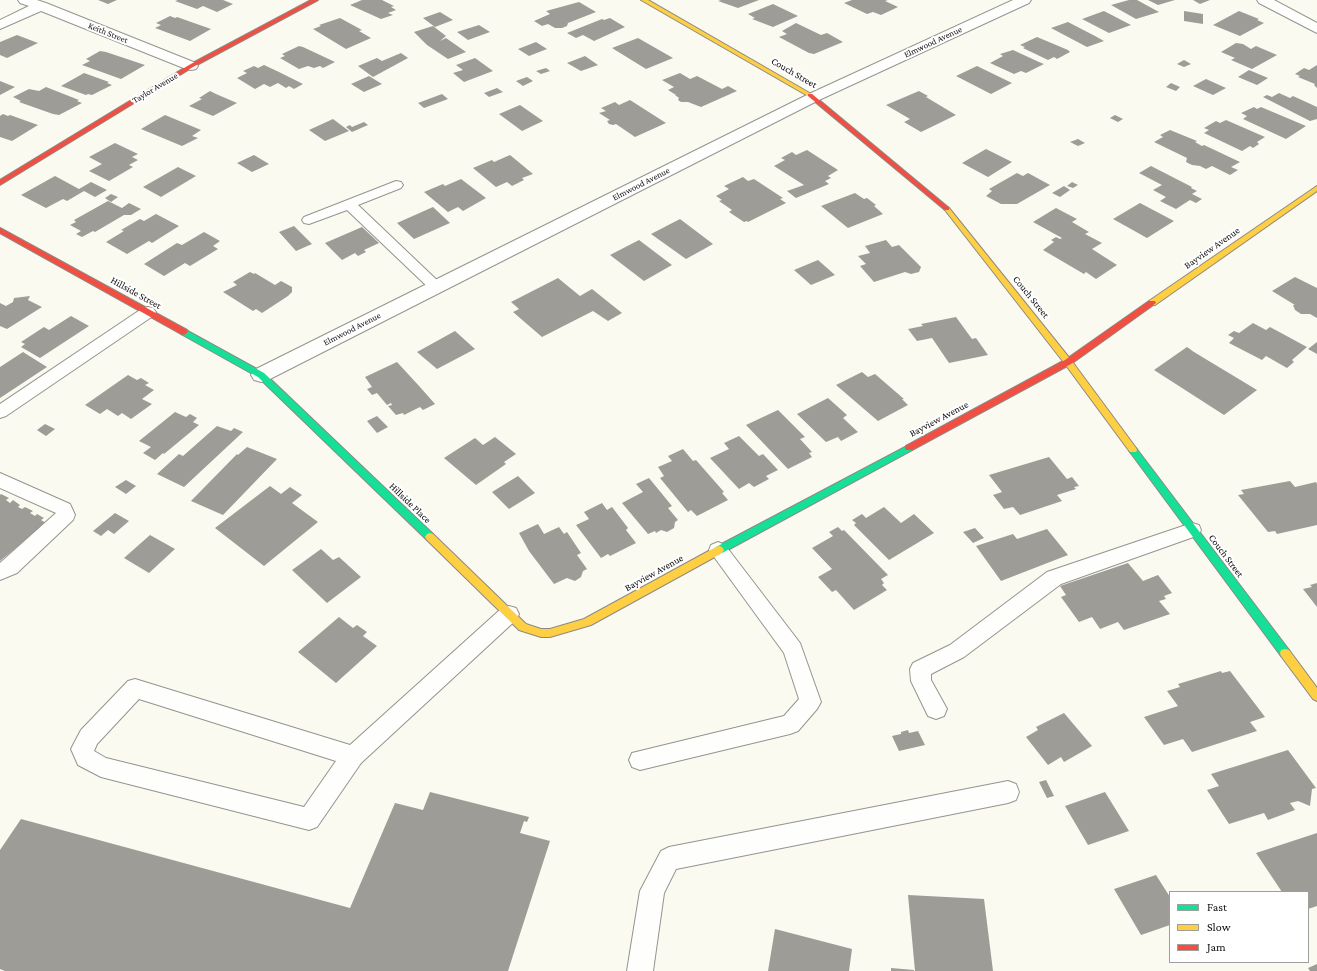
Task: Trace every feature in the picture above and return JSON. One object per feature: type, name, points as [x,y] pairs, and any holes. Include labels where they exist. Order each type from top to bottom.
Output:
[{"type":"street","name":"Keith Street","points":[[25,0],[191,66]]},
{"type":"street","name":"Taylor Avenue","points":[[0,183],[191,66],[315,0]]},
{"type":"street","name":"Couch Street","points":[[644,0],[814,97],[947,209],[1068,362],[1317,696]]},
{"type":"street","name":"Elmwood Avenue","points":[[261,375],[814,97],[1024,0]]},
{"type":"street","points":[[1264,0],[1317,29]]},
{"type":"street","points":[[0,25],[40,6]]},
{"type":"street","name":"Bayview Avenue","points":[[550,633],[587,622],[1068,362],[1317,188]]},
{"type":"street","name":"Hillside Street","points":[[0,230],[261,375]]},
{"type":"street","name":"Hillside Place","points":[[261,375],[523,627],[541,633],[550,633]]},
{"type":"lane","points":[[309,220],[396,185]]},
{"type":"lane","points":[[349,204],[436,287]]},
{"type":"lane","points":[[0,412],[148,312]]},
{"type":"lane","points":[[0,480],[64,509],[66,512],[66,515],[10,567],[0,572]]},
{"type":"lane","points":[[936,709],[921,681],[920,669],[957,651],[1054,578],[1192,530]]},
{"type":"lane","points":[[640,760],[790,724],[810,702],[793,649],[718,550]]},
{"type":"lane","points":[[353,756],[135,688],[89,737],[82,749],[86,758],[101,767],[309,819],[353,756],[509,614]]},
{"type":"lane","points":[[640,971],[652,891],[669,859],[1008,792]]},
{"type":"building","points":[[98,0],[117,0],[108,4]]},
{"type":"building","points":[[223,0],[233,4],[217,12],[203,6],[197,9],[175,1]]},
{"type":"building","points":[[362,0],[382,0],[394,6],[391,7],[396,10],[388,13],[393,15],[381,19],[350,5]]},
{"type":"building","points":[[759,0],[738,8],[718,1]]},
{"type":"building","points":[[852,0],[888,0],[885,1],[898,7],[881,15],[873,12],[867,14],[844,3]]},
{"type":"building","points":[[1129,0],[1137,0],[1159,12],[1136,19],[1111,5]]},
{"type":"building","points":[[1148,0],[1175,0],[1158,5]]},
{"type":"building","points":[[1193,0],[1210,0],[1200,4]]},
{"type":"building","points":[[579,2],[596,12],[568,23],[567,26],[562,28],[555,28],[548,24],[542,26],[534,21],[550,14],[546,11]]},
{"type":"building","points":[[773,4],[798,16],[773,27],[752,19],[755,18],[748,14]]},
{"type":"building","points":[[1104,11],[1131,25],[1109,33],[1082,19]]},
{"type":"building","points":[[1184,11],[1203,14],[1203,24],[1184,21]]},
{"type":"building","points":[[1239,11],[1259,19],[1257,20],[1264,23],[1240,36],[1213,25]]},
{"type":"building","points":[[440,12],[453,20],[435,27],[423,18]]},
{"type":"building","points":[[170,16],[211,29],[190,41],[155,28],[161,25],[156,23]]},
{"type":"building","points":[[340,18],[362,30],[359,31],[371,38],[346,49],[313,29],[321,26],[319,25]]},
{"type":"building","points":[[610,18],[625,27],[594,41],[583,35],[576,38],[567,33],[602,19],[604,20]]},
{"type":"building","points":[[1068,22],[1104,41],[1087,47],[1051,28]]},
{"type":"building","points":[[796,23],[821,35],[827,33],[843,42],[814,54],[809,53],[779,37],[787,34],[782,31]]},
{"type":"building","points":[[479,25],[490,32],[468,40],[457,32]]},
{"type":"building","points":[[433,26],[446,36],[440,41],[446,38],[466,52],[448,59],[427,45],[414,32]]},
{"type":"building","points":[[17,35],[38,43],[7,58],[0,55],[0,42]]},
{"type":"building","points":[[1037,37],[1070,52],[1057,59],[1054,57],[1048,60],[1023,48],[1025,47],[1020,45]]},
{"type":"building","points":[[638,38],[673,58],[646,69],[612,48]]},
{"type":"building","points":[[536,42],[547,49],[529,56],[518,49]]},
{"type":"building","points":[[1236,43],[1243,44],[1251,49],[1256,46],[1277,55],[1252,69],[1231,60],[1235,58],[1221,52]]},
{"type":"building","points":[[299,46],[335,62],[323,68],[320,66],[314,68],[308,66],[299,69],[280,58],[285,56],[282,54]]},
{"type":"building","points":[[1013,50],[1044,64],[1026,73],[1021,71],[1014,74],[990,63],[1003,56],[1000,54]]},
{"type":"building","points":[[100,51],[145,65],[121,79],[82,65],[90,61],[86,59]]},
{"type":"building","points":[[401,53],[408,58],[373,77],[358,66],[377,58],[382,61]]},
{"type":"building","points":[[585,56],[598,65],[581,71],[567,63]]},
{"type":"building","points":[[475,58],[493,71],[464,82],[453,73],[463,70],[456,65]]},
{"type":"building","points":[[1184,60],[1191,64],[1184,67],[1177,64]]},
{"type":"building","points":[[264,65],[303,84],[294,89],[289,86],[286,88],[278,83],[270,87],[264,84],[255,89],[237,78],[247,73],[243,71],[254,66],[258,68]]},
{"type":"building","points":[[1317,65],[1317,88],[1314,85],[1315,84],[1298,77],[1300,76],[1295,74],[1304,68],[1309,70]]},
{"type":"building","points":[[977,66],[1012,83],[991,94],[956,76]]},
{"type":"building","points":[[546,68],[550,71],[541,74],[536,71]]},
{"type":"building","points":[[1249,70],[1268,78],[1257,85],[1238,77]]},
{"type":"building","points":[[84,73],[109,82],[107,83],[112,85],[92,95],[86,95],[61,86]]},
{"type":"building","points":[[680,73],[690,79],[697,76],[722,89],[728,86],[737,91],[701,107],[688,102],[681,102],[678,100],[679,98],[676,95],[668,90],[674,87],[662,80]]},
{"type":"building","points":[[369,76],[382,84],[364,92],[351,84]]},
{"type":"building","points":[[527,77],[533,81],[523,86],[516,81]]},
{"type":"building","points":[[1206,79],[1226,88],[1213,95],[1193,86]]},
{"type":"building","points":[[0,81],[15,87],[0,95]]},
{"type":"building","points":[[1171,83],[1180,87],[1176,91],[1166,87]]},
{"type":"building","points":[[46,87],[79,100],[77,101],[82,103],[59,115],[19,102],[21,101],[13,97],[29,89],[39,91]]},
{"type":"building","points":[[497,88],[503,92],[489,97],[484,93]]},
{"type":"building","points":[[210,91],[237,103],[213,116],[189,106],[202,99],[199,98]]},
{"type":"building","points":[[919,91],[928,96],[926,97],[956,115],[921,132],[904,122],[910,119],[886,105]]},
{"type":"building","points":[[1279,93],[1290,98],[1293,96],[1317,107],[1317,119],[1310,121],[1263,97],[1267,95],[1272,97]]},
{"type":"building","points":[[442,94],[448,99],[424,108],[418,103]]},
{"type":"building","points":[[630,100],[666,123],[635,137],[616,124],[609,124],[607,121],[610,120],[599,113],[606,111],[601,108],[615,102],[619,105]]},
{"type":"building","points":[[520,105],[543,121],[522,131],[499,114]]},
{"type":"building","points":[[1254,107],[1257,109],[1261,107],[1306,126],[1286,139],[1243,119],[1247,116],[1241,113]]},
{"type":"building","points":[[3,114],[38,125],[12,141],[0,137],[0,116]]},
{"type":"building","points":[[165,115],[201,130],[192,136],[198,138],[182,146],[141,129]]},
{"type":"building","points":[[1115,115],[1123,119],[1118,122],[1110,118]]},
{"type":"building","points":[[333,119],[349,131],[325,141],[309,130]]},
{"type":"building","points":[[1226,120],[1265,137],[1257,142],[1259,144],[1253,148],[1250,146],[1242,151],[1204,133],[1209,130],[1204,128],[1216,121],[1220,123]]},
{"type":"building","points":[[364,122],[368,125],[352,132],[346,127],[350,125],[352,127]]},
{"type":"building","points":[[1170,130],[1197,141],[1195,142],[1202,146],[1204,145],[1240,162],[1231,167],[1238,170],[1230,175],[1212,166],[1206,169],[1200,166],[1192,165],[1186,162],[1187,158],[1154,142],[1163,137],[1160,135]]},
{"type":"building","points":[[1078,139],[1085,143],[1078,146],[1070,142]]},
{"type":"building","points":[[115,143],[138,154],[132,157],[138,160],[129,165],[133,167],[109,181],[89,171],[102,164],[89,157]]},
{"type":"building","points":[[986,149],[1012,162],[988,177],[962,163]]},
{"type":"building","points":[[807,150],[838,170],[828,176],[831,178],[825,181],[829,184],[796,198],[787,191],[804,185],[774,166],[785,160],[781,158],[792,152],[796,155]]},
{"type":"building","points":[[254,155],[269,164],[252,172],[237,163]]},
{"type":"building","points":[[510,155],[533,174],[522,178],[524,180],[512,186],[507,182],[496,187],[473,168],[492,160],[494,162]]},
{"type":"building","points":[[1151,166],[1192,187],[1191,188],[1197,191],[1192,194],[1202,199],[1196,203],[1190,200],[1176,209],[1160,201],[1166,197],[1153,190],[1162,185],[1139,173]]},
{"type":"building","points":[[178,167],[196,176],[161,197],[143,187]]},
{"type":"building","points":[[1017,173],[1023,176],[1028,173],[1050,185],[1017,204],[1001,204],[986,196],[992,191],[989,189]]},
{"type":"building","points":[[55,176],[79,189],[91,182],[107,190],[95,197],[84,191],[67,201],[63,199],[46,208],[21,195]]},
{"type":"building","points":[[743,177],[748,181],[754,179],[783,198],[780,199],[786,203],[748,222],[744,222],[729,212],[732,210],[719,201],[722,200],[716,196],[729,189],[724,186]]},
{"type":"building","points":[[461,179],[486,198],[463,211],[458,207],[448,212],[424,192],[443,184],[445,186]]},
{"type":"building","points":[[1072,182],[1078,185],[1073,188],[1067,186]]},
{"type":"building","points":[[1064,186],[1070,190],[1060,197],[1052,193]]},
{"type":"building","points":[[855,193],[864,199],[867,198],[876,205],[874,206],[883,214],[848,228],[821,206]]},
{"type":"building","points":[[111,194],[118,197],[111,202],[105,198]]},
{"type":"building","points":[[108,201],[122,208],[129,203],[141,209],[131,215],[124,215],[95,232],[93,231],[82,237],[76,234],[81,231],[70,225],[76,222],[74,220]]},
{"type":"building","points":[[1140,203],[1174,221],[1147,238],[1113,219]]},
{"type":"building","points":[[433,207],[450,223],[414,239],[397,223]]},
{"type":"building","points":[[1056,208],[1077,219],[1072,222],[1089,232],[1085,234],[1102,243],[1092,249],[1117,265],[1096,279],[1086,272],[1084,274],[1043,250],[1054,242],[1051,240],[1056,237],[1060,239],[1062,238],[1033,222]]},
{"type":"building","points":[[156,214],[179,226],[152,243],[149,241],[127,254],[106,242],[124,231],[121,230],[140,219],[144,221]]},
{"type":"building","points":[[680,219],[713,244],[686,259],[651,234]]},
{"type":"building","points":[[294,226],[312,244],[296,251],[279,232]]},
{"type":"building","points":[[362,227],[379,243],[364,250],[366,252],[358,256],[355,253],[342,260],[325,243]]},
{"type":"building","points":[[204,232],[220,241],[213,246],[218,249],[190,266],[185,263],[164,276],[144,264],[177,243],[182,245]]},
{"type":"building","points":[[639,240],[672,265],[644,281],[610,255]]},
{"type":"building","points":[[886,240],[892,247],[899,245],[921,267],[919,272],[911,274],[905,272],[874,282],[860,266],[866,264],[858,256],[870,253],[865,246]]},
{"type":"building","points":[[818,260],[835,275],[811,285],[794,270]]},
{"type":"building","points":[[250,272],[255,273],[275,285],[281,281],[292,287],[292,292],[262,313],[256,309],[253,311],[223,292],[237,285],[233,282]]},
{"type":"building","points":[[1295,277],[1317,288],[1317,318],[1310,314],[1301,314],[1295,310],[1293,305],[1295,305],[1272,291]]},
{"type":"building","points":[[558,278],[580,296],[592,289],[622,313],[608,321],[593,311],[542,337],[513,312],[519,309],[511,302]]},
{"type":"building","points":[[30,296],[28,300],[42,307],[7,329],[0,326],[0,303],[6,306],[13,302],[14,298]]},
{"type":"building","points":[[71,316],[89,326],[40,358],[21,347],[25,344],[21,342],[44,327],[49,330]]},
{"type":"building","points":[[956,317],[972,339],[976,338],[988,355],[949,363],[932,338],[917,341],[908,329],[923,326],[921,324]]},
{"type":"building","points":[[1253,323],[1266,330],[1270,327],[1307,347],[1292,360],[1294,362],[1287,368],[1266,356],[1262,360],[1229,343],[1234,338],[1228,335],[1234,331],[1239,333]]},
{"type":"building","points":[[455,331],[475,349],[437,369],[417,352]]},
{"type":"building","points":[[1317,342],[1317,354],[1308,349]]},
{"type":"building","points":[[1187,347],[1257,390],[1224,415],[1154,370]]},
{"type":"building","points":[[23,352],[47,367],[0,398],[0,367]]},
{"type":"building","points":[[397,362],[435,404],[423,410],[420,407],[404,415],[403,413],[396,415],[388,406],[392,405],[391,403],[387,405],[377,393],[372,395],[367,389],[372,387],[365,377]]},
{"type":"building","points":[[862,372],[868,377],[875,374],[904,399],[902,399],[908,405],[878,421],[836,385]]},
{"type":"building","points":[[128,375],[137,380],[141,378],[149,383],[145,385],[154,390],[142,399],[152,404],[131,419],[122,413],[118,416],[107,409],[100,414],[85,405]]},
{"type":"building","points":[[828,398],[847,415],[843,418],[858,432],[841,441],[838,437],[826,442],[797,414]]},
{"type":"building","points":[[778,410],[805,437],[800,439],[812,452],[809,453],[812,457],[788,469],[746,425]]},
{"type":"building","points":[[175,412],[186,417],[190,414],[197,418],[193,422],[199,425],[155,460],[143,453],[151,447],[139,441]]},
{"type":"building","points":[[377,416],[388,427],[377,433],[367,421]]},
{"type":"building","points":[[45,424],[55,429],[46,436],[37,430]]},
{"type":"building","points":[[217,426],[231,431],[234,428],[243,432],[184,487],[157,474],[179,454],[183,456]]},
{"type":"building","points":[[739,436],[759,456],[763,454],[778,470],[766,476],[769,479],[754,487],[749,483],[739,489],[710,458],[729,449],[724,443]]},
{"type":"building","points":[[495,437],[516,454],[504,462],[506,464],[476,485],[444,458],[475,438],[483,445]]},
{"type":"building","points":[[247,447],[277,459],[223,515],[191,501],[237,454],[238,455]]},
{"type":"building","points":[[683,449],[693,461],[696,460],[724,492],[722,493],[728,500],[697,516],[691,510],[688,512],[660,478],[664,476],[658,467],[672,461],[668,456]]},
{"type":"building","points":[[1049,457],[1067,479],[1072,477],[1079,486],[1074,487],[1076,489],[1057,495],[1062,501],[1020,515],[1013,507],[1004,509],[993,495],[1002,492],[989,475]]},
{"type":"building","points":[[518,476],[535,493],[509,509],[492,492]]},
{"type":"building","points":[[649,478],[672,506],[668,508],[678,520],[675,522],[674,528],[667,532],[661,530],[656,533],[655,531],[648,534],[622,503],[643,492],[636,484]]},
{"type":"building","points":[[126,480],[136,486],[126,494],[115,487]]},
{"type":"building","points":[[1290,481],[1295,487],[1316,482],[1317,525],[1277,534],[1275,531],[1268,532],[1238,495],[1244,494],[1241,490]]},
{"type":"building","points":[[270,486],[281,494],[290,487],[302,495],[292,503],[318,522],[264,566],[215,528]]},
{"type":"building","points":[[1,494],[9,498],[6,500],[10,503],[13,500],[20,505],[18,507],[22,509],[25,507],[33,511],[30,513],[35,516],[37,514],[44,518],[41,520],[46,523],[0,561],[0,495]]},
{"type":"building","points":[[602,503],[607,510],[612,507],[628,528],[626,530],[636,543],[610,556],[608,554],[601,558],[576,525],[589,519],[584,512]]},
{"type":"building","points":[[884,507],[901,523],[914,514],[934,533],[889,560],[854,525],[856,523],[852,520],[862,514],[866,518]]},
{"type":"building","points":[[115,513],[129,521],[114,534],[108,530],[101,536],[93,531]]},
{"type":"building","points":[[538,524],[544,534],[559,527],[564,534],[567,532],[581,553],[577,555],[587,569],[583,571],[581,577],[575,581],[567,578],[554,584],[529,551],[519,533]]},
{"type":"building","points":[[838,527],[842,531],[844,530],[888,575],[881,579],[884,583],[882,585],[887,590],[854,610],[836,590],[832,592],[818,577],[832,569],[812,548],[833,536],[829,532]]},
{"type":"building","points":[[975,528],[984,538],[973,543],[963,532]]},
{"type":"building","points":[[1047,529],[1068,555],[1001,581],[976,546],[1013,534],[1017,539]]},
{"type":"building","points":[[150,535],[175,549],[149,573],[124,558]]},
{"type":"building","points":[[321,549],[333,560],[339,557],[361,577],[327,603],[292,570]]},
{"type":"building","points":[[1128,563],[1143,581],[1158,575],[1172,593],[1164,596],[1166,599],[1159,601],[1170,614],[1124,630],[1118,622],[1100,629],[1092,617],[1079,622],[1061,597],[1066,595],[1060,586]]},
{"type":"building","points":[[1317,583],[1317,607],[1303,589],[1312,587],[1310,585]]},
{"type":"building","points":[[339,617],[353,628],[357,625],[367,632],[363,636],[377,646],[336,683],[298,652]]},
{"type":"building","points":[[1221,671],[1222,673],[1230,671],[1265,717],[1250,722],[1257,731],[1192,752],[1183,739],[1164,745],[1144,717],[1178,706],[1167,691],[1180,687],[1178,684]]},
{"type":"building","points":[[1064,713],[1092,746],[1064,762],[1061,757],[1048,765],[1026,737],[1038,730],[1036,727]]},
{"type":"building","points":[[908,730],[909,733],[918,731],[925,745],[899,751],[892,736],[901,734],[901,732]]},
{"type":"building","points":[[1288,750],[1316,788],[1312,789],[1310,806],[1298,801],[1290,803],[1295,810],[1268,820],[1264,813],[1229,824],[1207,790],[1219,786],[1211,774]]},
{"type":"building","points":[[1046,780],[1054,796],[1047,798],[1039,782]]},
{"type":"building","points":[[430,792],[529,817],[527,822],[524,821],[520,833],[550,841],[508,971],[5,971],[0,969],[0,850],[21,819],[350,908],[395,803],[423,810]]},
{"type":"building","points":[[1105,792],[1129,831],[1088,845],[1065,806]]},
{"type":"building","points":[[1317,833],[1317,906],[1309,909],[1309,891],[1281,891],[1256,853]]},
{"type":"building","points":[[1156,875],[1169,895],[1169,925],[1141,935],[1114,889]]},
{"type":"building","points":[[908,895],[984,899],[993,971],[915,971]]},
{"type":"building","points":[[775,929],[852,949],[849,971],[768,971]]},
{"type":"building","points":[[1317,964],[1317,971],[1310,971],[1308,968]]},
{"type":"building","points":[[891,968],[914,970],[914,971],[891,971]]},
{"type":"traffic: fast","points":[[184,332],[261,375],[430,537]]},
{"type":"traffic: fast","points":[[719,550],[909,448]]},
{"type":"traffic: fast","points":[[1133,450],[1285,653]]},
{"type":"traffic: slow","points":[[644,0],[810,95]]},
{"type":"traffic: slow","points":[[1152,303],[1317,188]]},
{"type":"traffic: slow","points":[[947,209],[1068,362],[1133,450]]},
{"type":"traffic: slow","points":[[430,537],[523,627],[541,633],[550,633],[587,622],[719,550]]},
{"type":"traffic: slow","points":[[1285,653],[1317,696]]},
{"type":"traffic: jam","points":[[0,183],[191,66],[315,0]]},
{"type":"traffic: jam","points":[[810,95],[947,209]]},
{"type":"traffic: jam","points":[[0,230],[184,332]]},
{"type":"traffic: jam","points":[[909,448],[1068,362],[1152,303]]}]
